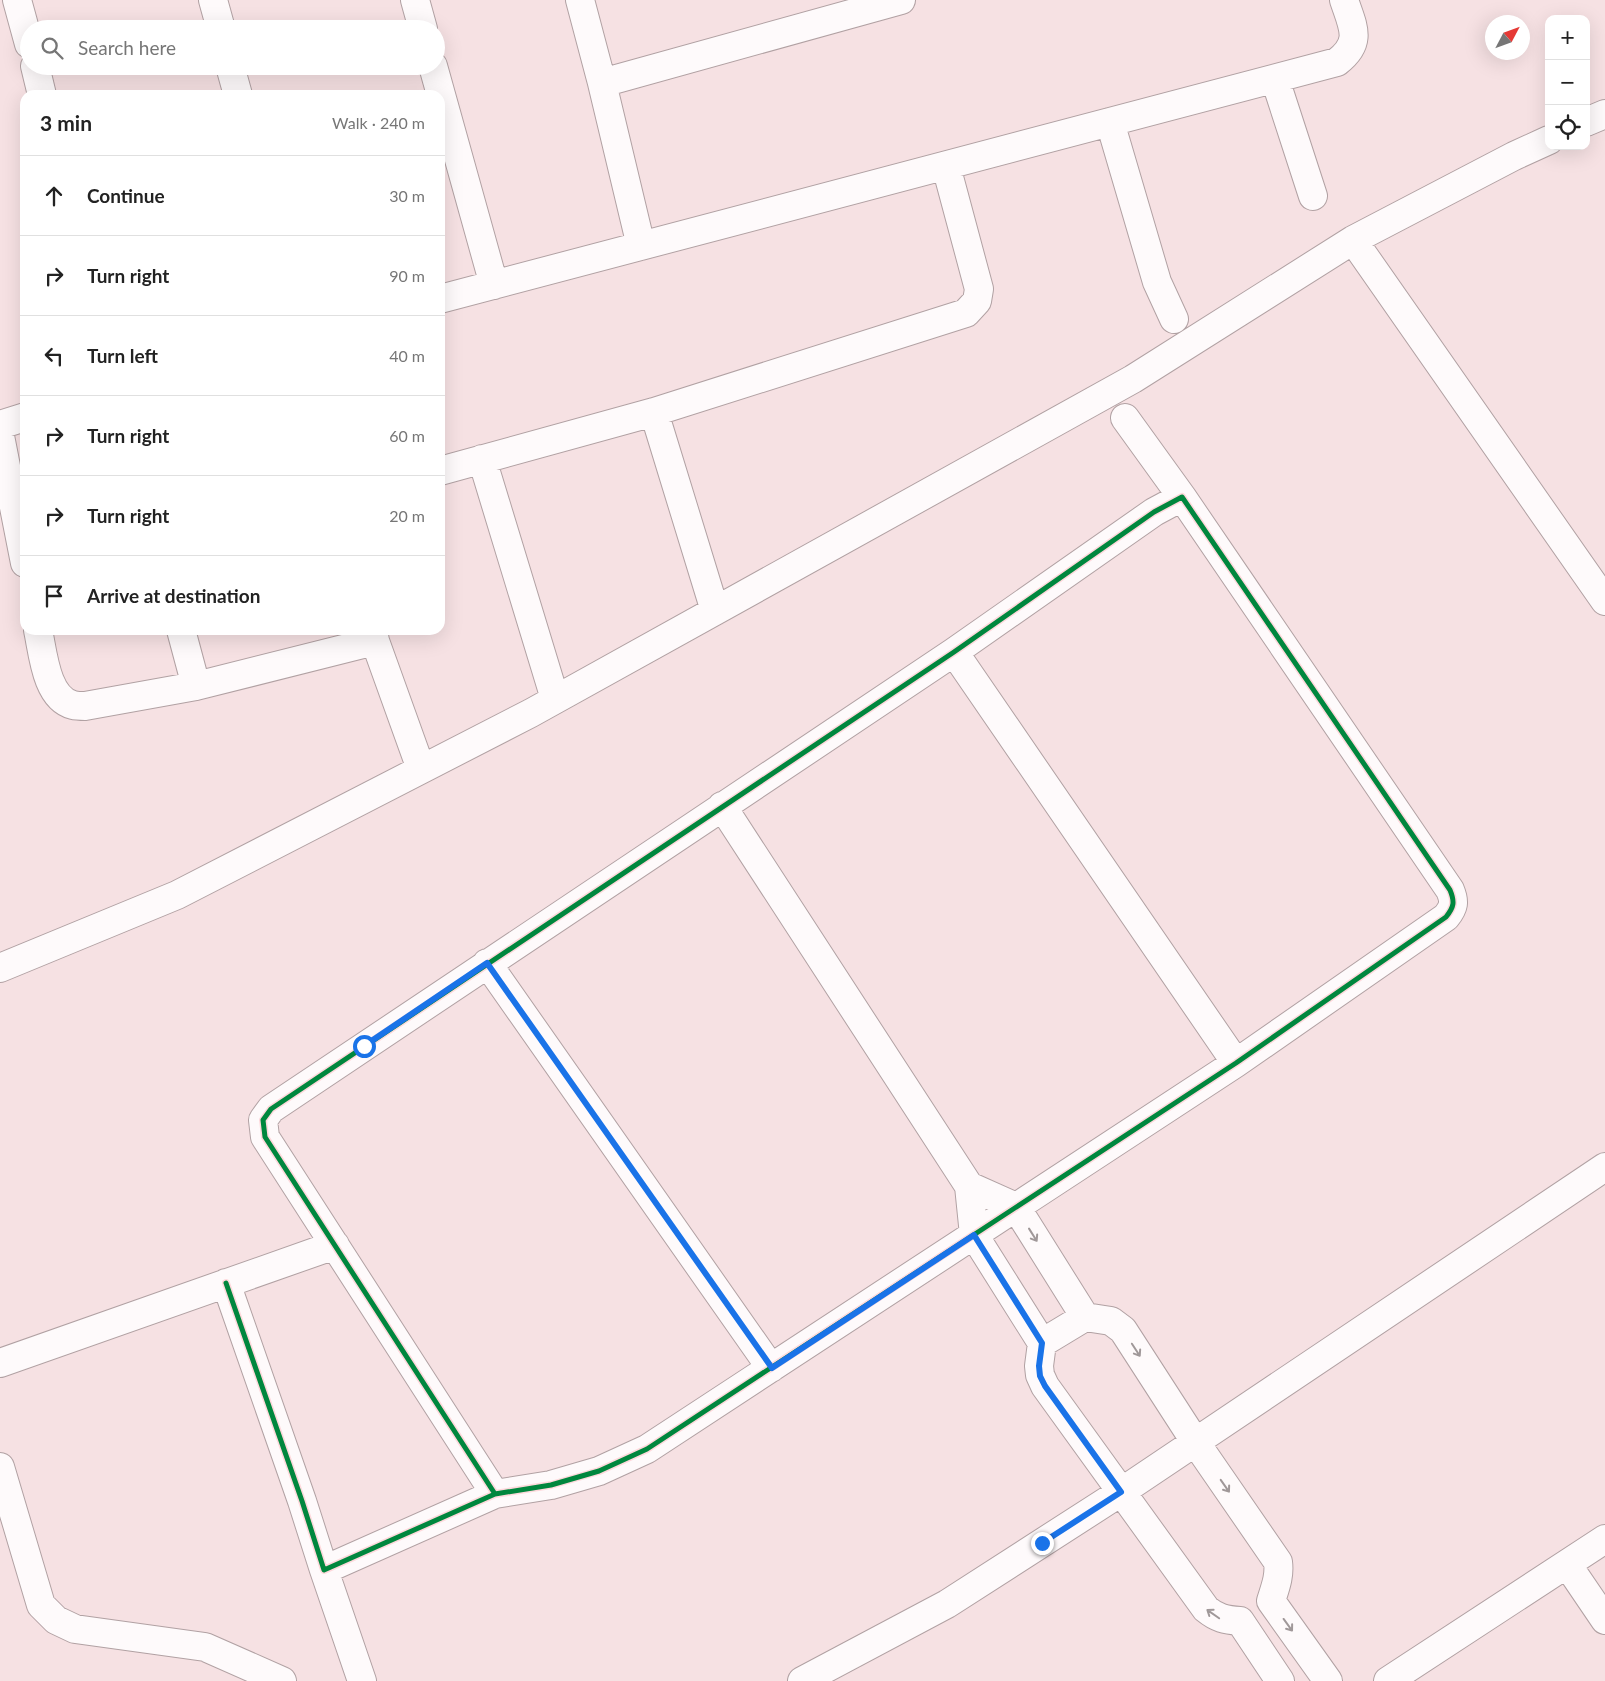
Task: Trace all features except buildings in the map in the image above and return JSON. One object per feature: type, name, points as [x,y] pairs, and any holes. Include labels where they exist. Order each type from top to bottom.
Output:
[{"type":"street","points":[[17,0],[22,20]]},
{"type":"street","points":[[213,0],[218,20]]},
{"type":"street","points":[[415,0],[421,20]]},
{"type":"street","points":[[580,0],[641,246]]},
{"type":"street","points":[[602,83],[901,0]]},
{"type":"street","points":[[445,298],[1337,62],[1346,56],[1354,41],[1354,30],[1344,0]]},
{"type":"street","points":[[37,75],[41,90]]},
{"type":"street","points":[[232,75],[237,90]]},
{"type":"street","points":[[436,75],[441,90]]},
{"type":"street","points":[[1275,79],[1313,196]]},
{"type":"street","points":[[445,106],[494,285]]},
{"type":"street","points":[[1590,120],[1605,114]]},
{"type":"street","points":[[1110,122],[1157,282],[1174,319]]},
{"type":"street","points":[[0,968],[177,895],[555,699],[1133,379],[1353,240],[1545,142]]},
{"type":"street","points":[[445,470],[654,412],[966,312],[977,301],[979,289],[946,166]]},
{"type":"street","points":[[1353,240],[1605,601]]},
{"type":"street","points":[[654,412],[715,611]]},
{"type":"street","points":[[324,1570],[495,1494],[551,1485],[599,1471],[647,1449],[1236,1063],[1446,917],[1453,908],[1454,900],[1446,883],[1182,497],[1125,418]]},
{"type":"street","points":[[0,425],[20,419]]},
{"type":"street","points":[[0,436],[20,537]]},
{"type":"street","points":[[482,459],[555,699]]},
{"type":"street","points":[[495,1494],[265,1137],[263,1120],[271,1109],[954,652],[1154,512],[1182,497]]},
{"type":"street","points":[[39,635],[50,682],[64,700],[73,705],[85,706],[196,686],[374,635],[421,769]]},
{"type":"street","points":[[183,635],[196,686]]},
{"type":"street","points":[[954,652],[1236,1063]]},
{"type":"street","points":[[722,806],[969,1186],[974,1235],[1042,1343],[1039,1366],[1040,1376],[1045,1386],[1206,1609],[1222,1620],[1240,1621],[1271,1601],[1277,1582],[1278,1562],[1196,1443],[1123,1330],[1111,1321],[1085,1317],[1042,1343]]},
{"type":"street","points":[[487,963],[772,1368]]},
{"type":"street","points":[[802,1681],[946,1604],[1121,1492],[1605,1167]]},
{"type":"street","points":[[969,1186],[1016,1207],[1085,1317]]},
{"type":"street","points":[[0,1363],[335,1245]]},
{"type":"street","points":[[226,1283],[362,1681]]},
{"type":"street","points":[[0,1467],[41,1606],[56,1620],[75,1629],[205,1647],[282,1681]]},
{"type":"street","points":[[1388,1681],[1605,1539]]},
{"type":"street","points":[[1568,1564],[1605,1620]]},
{"type":"street","points":[[1271,1601],[1328,1681]]},
{"type":"street","points":[[1240,1621],[1280,1681]]},
{"type":"cycle path","points":[[226,1283],[324,1570],[495,1494],[551,1485],[599,1471],[647,1449],[1236,1063],[1446,917],[1453,904],[1450,890],[1182,497],[1154,512],[954,652],[271,1109],[263,1120],[265,1137],[495,1494]]},
{"type":"route","points":[[364,1046],[487,963],[772,1368],[974,1235],[1042,1343],[1039,1366],[1040,1376],[1045,1386],[1121,1492],[1042,1543]]}]
